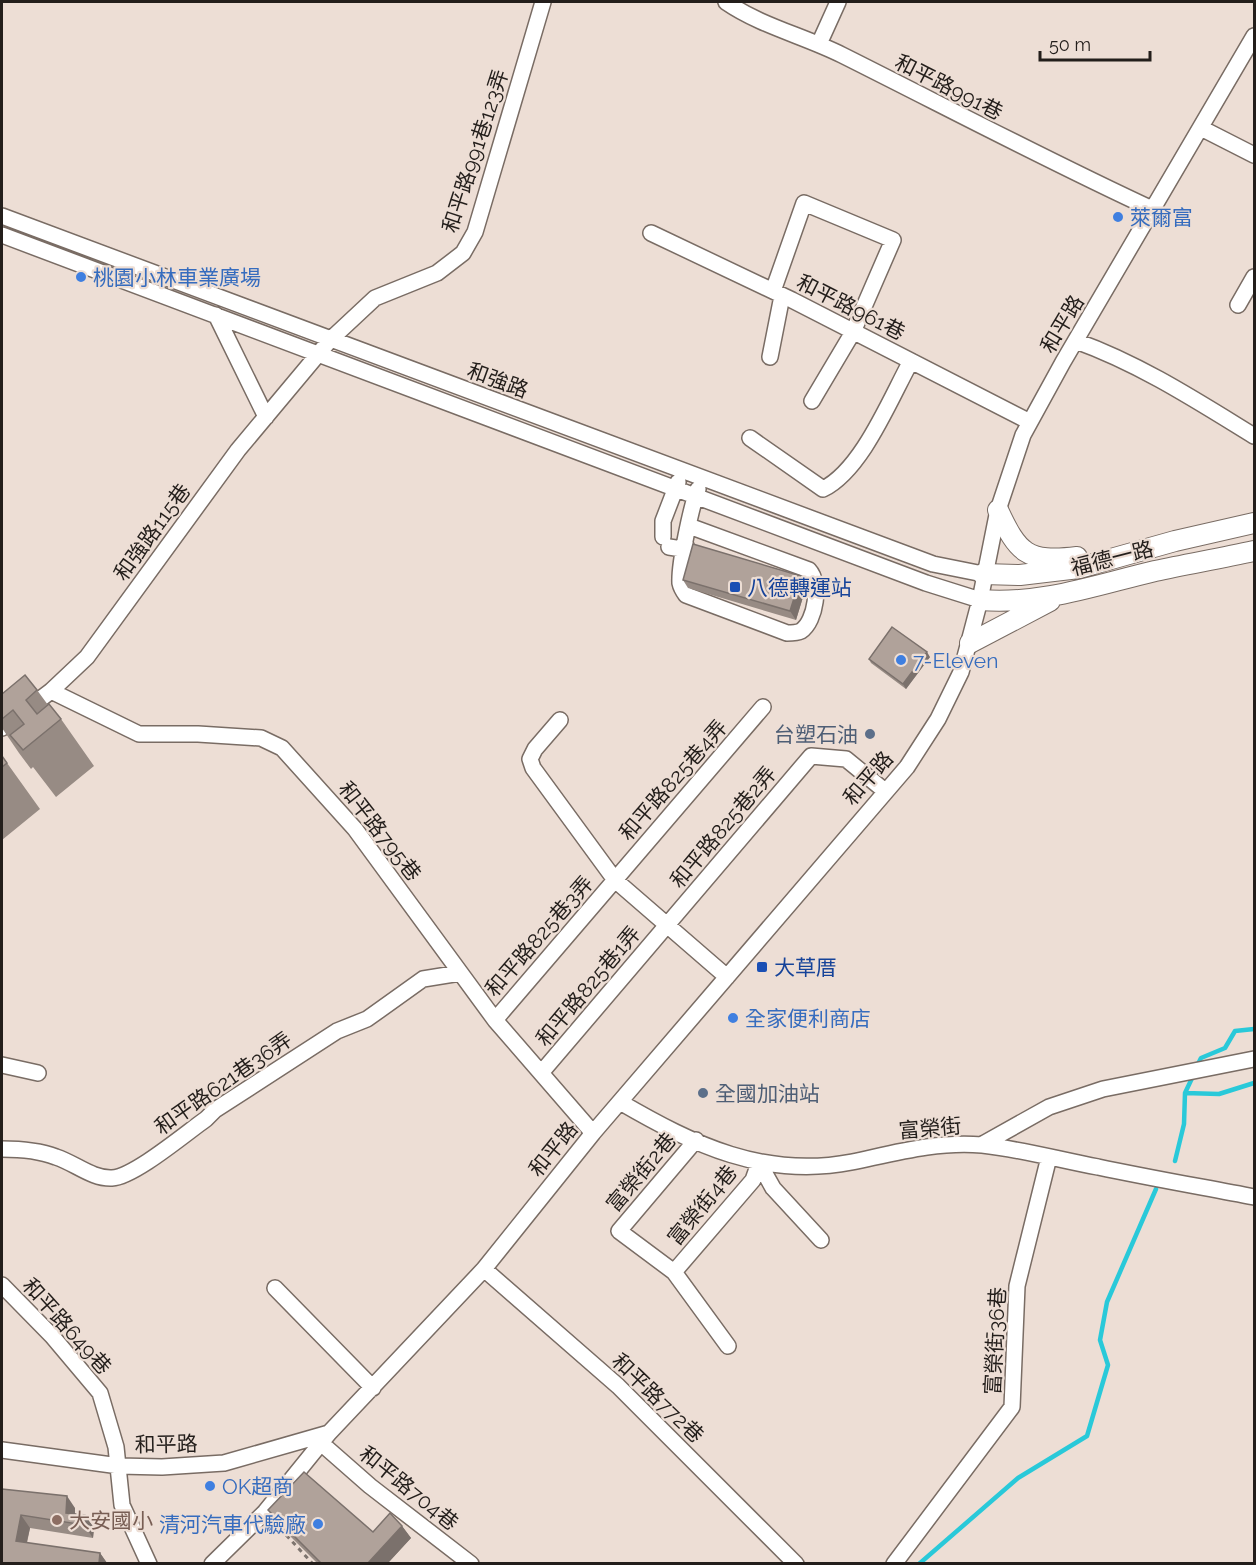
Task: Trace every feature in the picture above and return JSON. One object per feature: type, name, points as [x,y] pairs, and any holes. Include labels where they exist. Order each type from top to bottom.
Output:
[{"type":"main road","points":[[998,510],[1012,540],[1031,555],[1043,558],[1074,558],[1175,541]]},
{"type":"main road","name":"福德一路","points":[[983,574],[1020,575],[1079,568],[1175,541],[1254,523]]},
{"type":"main road","name":"福德一路","points":[[980,600],[1007,602],[1060,596],[1155,571],[1254,551]]},
{"type":"main road","points":[[970,643],[1060,596]]},
{"type":"street","name":"和平路991巷123弄","points":[[324,347],[375,298],[437,273],[463,253],[474,232],[543,2]]},
{"type":"street","name":"和平路991巷","points":[[726,2],[759,21],[819,44],[921,97],[1154,210]]},
{"type":"street","points":[[819,44],[838,2]]},
{"type":"street","name":"和平路","points":[[212,1563],[265,1512],[325,1438],[484,1269],[592,1133],[906,767],[938,719],[961,672],[980,600],[983,574],[998,510],[1030,422],[1254,36]]},
{"type":"street","points":[[1200,128],[1254,155]]},
{"type":"street","points":[[770,357],[778,294],[804,203],[893,240],[853,332],[812,401]]},
{"type":"street","name":"和強路","points":[[2,216],[675,489],[927,583],[980,600]]},
{"type":"street","name":"和平路961巷","points":[[651,233],[778,294],[1030,422]]},
{"type":"street","name":"和強路","points":[[2,235],[216,315],[324,347],[682,471],[933,564],[983,574]]},
{"type":"street","points":[[1238,305],[1254,277]]},
{"type":"street","points":[[216,315],[266,417]]},
{"type":"street","points":[[1076,341],[1110,353],[1254,436]]},
{"type":"street","name":"和強路115巷","points":[[2,728],[51,691],[87,657],[238,450],[324,347]]},
{"type":"street","points":[[750,438],[823,489],[833,484],[859,455],[911,361]]},
{"type":"street","points":[[682,471],[663,521],[666,542],[681,549],[686,546]]},
{"type":"street","points":[[689,526],[809,570],[814,575],[818,593],[807,624],[801,631],[787,633],[686,596],[680,586],[689,526],[695,496],[702,478]]},
{"type":"street","name":"和平路795巷","points":[[51,691],[139,734],[261,738],[282,748],[355,829],[495,1020],[592,1133]]},
{"type":"street","name":"和平路825巷4弄","points":[[615,880],[763,707]]},
{"type":"street","points":[[560,720],[535,748],[530,759],[533,768],[615,880],[727,977]]},
{"type":"street","name":"和平路825巷2弄","points":[[667,926],[811,756],[846,759],[885,791]]},
{"type":"street","name":"和平路825巷3弄","points":[[495,1020],[615,880]]},
{"type":"street","name":"和平路825巷1弄","points":[[541,1074],[667,926]]},
{"type":"street","name":"和平路621巷36弄","points":[[2,1149],[26,1149],[57,1157],[94,1175],[113,1178],[132,1171],[206,1119],[215,1110],[337,1031],[367,1019],[423,979],[460,973]]},
{"type":"street","points":[[981,1145],[1049,1107],[1103,1089],[1254,1059]]},
{"type":"street","points":[[2,1065],[38,1072]]},
{"type":"street","name":"富榮街","points":[[620,1102],[655,1122],[696,1140],[741,1159],[759,1163],[813,1167],[850,1162],[906,1149],[981,1145],[1254,1197]]},
{"type":"street","name":"富榮街2巷","points":[[674,1272],[619,1231],[696,1140]]},
{"type":"street","name":"富榮街36巷","points":[[894,1563],[1012,1407],[1017,1286],[1049,1157]]},
{"type":"street","points":[[759,1163],[773,1188],[821,1240]]},
{"type":"street","name":"富榮街4巷","points":[[674,1272],[753,1180],[759,1163]]},
{"type":"street","name":"和平路772巷","points":[[484,1269],[618,1386],[796,1563]]},
{"type":"street","points":[[674,1272],[728,1346]]},
{"type":"street","name":"和平路649巷","points":[[2,1285],[52,1336],[100,1393],[116,1447],[122,1505],[149,1563]]},
{"type":"street","points":[[275,1288],[373,1388]]},
{"type":"street","name":"和平路","points":[[2,1450],[119,1466],[162,1467],[224,1463],[325,1438]]},
{"type":"street","name":"和平路704巷","points":[[325,1438],[370,1486],[471,1563]]},
{"type":"path","points":[[265,1512],[313,1563]]},
{"type":"building","points":[[693,544],[801,576],[790,611],[683,580]]},
{"type":"building","name":"7-Eleven","points":[[892,627],[927,652],[903,684],[869,659]]},
{"type":"building","points":[[25,675],[37,690],[26,700],[37,714],[49,704],[61,719],[23,750],[10,735],[24,724],[13,710],[2,719],[2,694]]},
{"type":"building","points":[[2,756],[7,763],[2,767]]},
{"type":"building","name":"清河汽車代驗廠","points":[[304,1472],[373,1532],[390,1513],[402,1526],[368,1563],[321,1563],[268,1510]]},
{"type":"building","points":[[2,1489],[67,1496],[66,1513],[85,1515],[84,1525],[21,1515],[16,1541],[100,1553],[99,1563],[2,1563]]},
{"type":"waterway","points":[[1197,1066],[1201,1058],[1225,1048],[1235,1031],[1254,1029]]},
{"type":"waterway","points":[[1175,1161],[1184,1124],[1185,1093],[1194,1074]]},
{"type":"waterway","points":[[1185,1093],[1219,1094],[1254,1083]]},
{"type":"waterway","points":[[919,1564],[1018,1478],[1087,1436],[1108,1365],[1100,1340],[1107,1302],[1156,1189]]},
{"type":"place","name":"萊爾富","points":[[1118,217]]},
{"type":"place","name":"桃園小林車業廣場","points":[[81,277]]},
{"type":"place","name":"八德轉運站","points":[[735,587]]},
{"type":"place","name":"7-Eleven","points":[[901,660]]},
{"type":"place","name":"台塑石油","points":[[870,734]]},
{"type":"place","name":"大草厝","points":[[762,967]]},
{"type":"place","name":"全家便利商店","points":[[733,1018]]},
{"type":"place","name":"全國加油站","points":[[703,1093]]},
{"type":"place","name":"OK超商","points":[[210,1486]]},
{"type":"place","name":"大安國小","points":[[57,1520]]},
{"type":"place","name":"清河汽車代驗廠","points":[[318,1524]]}]
